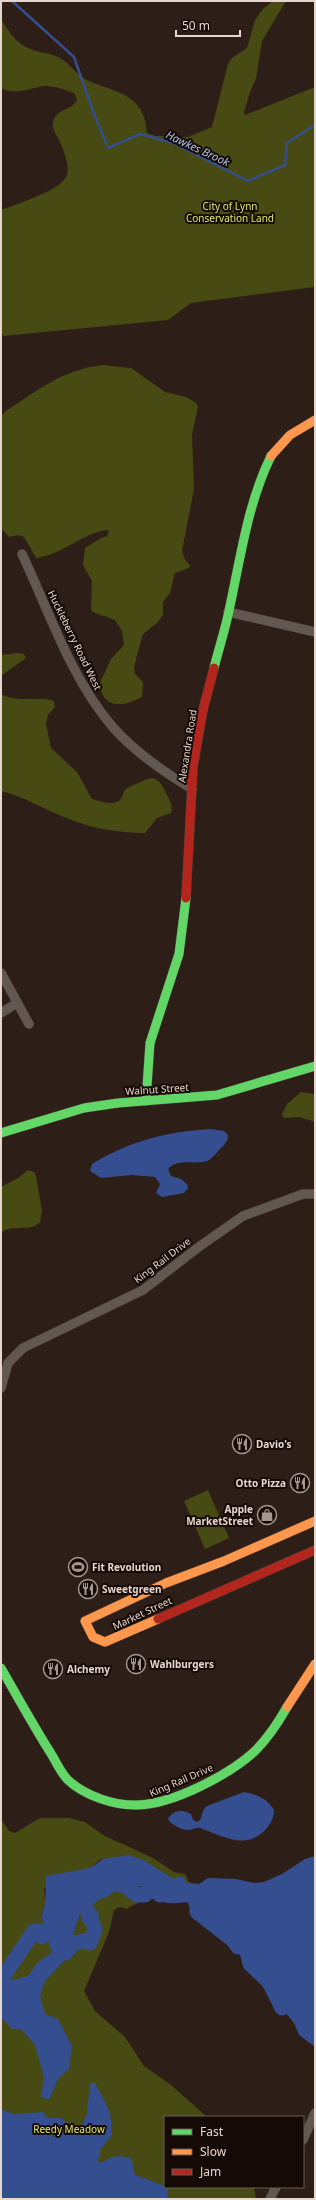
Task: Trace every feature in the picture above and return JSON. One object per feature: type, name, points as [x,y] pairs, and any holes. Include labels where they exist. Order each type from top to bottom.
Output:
[{"type":"street","name":"Alexandra Road","points":[[146,1101],[150,1043],[180,954],[186,901],[193,766],[204,710],[228,612],[242,543],[261,476],[273,451],[290,434],[315,420]]},
{"type":"street","name":"Huckleberry Road West","points":[[22,554],[89,695],[111,725],[155,766],[192,789]]},
{"type":"street","points":[[228,612],[315,632]]},
{"type":"street","points":[[1,973],[29,1024]]},
{"type":"street","points":[[1,1013],[17,1003]]},
{"type":"street","name":"Walnut Street","points":[[1,1133],[84,1108],[118,1103],[217,1095],[315,1066]]},
{"type":"street","name":"King Rail Drive","points":[[1,1388],[8,1363],[23,1348],[143,1290],[200,1246],[243,1216],[304,1194],[315,1194]]},
{"type":"street","name":"Market Street","points":[[315,1521],[296,1531],[257,1545],[224,1561],[166,1584],[85,1621],[93,1637],[105,1642],[315,1550]]},
{"type":"street","name":"King Rail Drive","points":[[1,1668],[30,1722],[67,1779],[86,1792],[105,1801],[116,1805],[133,1806],[154,1804],[180,1794],[230,1770],[246,1759],[272,1732],[302,1681],[315,1664]]},
{"type":"street","points":[[304,2138],[315,2113]]},
{"type":"street","points":[[270,2199],[276,2188]]},
{"type":"green space","name":"City of Lynn Conservation Land","points":[[273,1],[286,1],[262,41],[256,79],[244,112],[245,115],[315,87],[315,287],[191,303],[168,320],[3,336],[1,331],[1,210],[47,192],[62,182],[66,177],[68,169],[66,160],[60,142],[53,129],[53,123],[54,119],[59,113],[72,106],[77,100],[75,94],[64,89],[52,87],[44,86],[22,91],[12,91],[1,88],[1,19],[11,35],[24,46],[29,49],[60,58],[86,80],[128,97],[139,108],[144,117],[147,133],[155,136],[188,137],[212,127],[228,64],[232,58],[247,48],[255,20],[263,9]]},
{"type":"green space","points":[[103,365],[131,368],[165,392],[186,397],[195,402],[198,406],[192,435],[194,489],[182,551],[185,560],[190,565],[189,568],[175,573],[170,593],[163,602],[163,615],[157,623],[143,634],[134,667],[135,674],[143,682],[142,697],[129,703],[122,704],[110,703],[102,693],[99,685],[111,659],[124,645],[122,631],[115,620],[93,612],[91,609],[92,581],[83,565],[85,548],[107,536],[109,531],[106,530],[97,532],[54,553],[36,558],[24,537],[18,535],[9,537],[1,528],[1,416],[40,388],[64,376],[89,367]]},
{"type":"green space","points":[[18,653],[24,654],[26,658],[1,676],[1,655]]},
{"type":"green space","points":[[1,694],[8,697],[21,699],[48,699],[54,701],[55,707],[48,715],[46,724],[51,748],[77,772],[92,799],[108,803],[117,802],[122,797],[125,790],[152,778],[158,780],[161,784],[169,799],[172,811],[171,813],[157,818],[145,833],[114,831],[74,821],[17,796],[1,791]]},
{"type":"green space","points":[[301,1092],[315,1094],[315,1122],[300,1117],[284,1118],[282,1114],[287,1104]]},
{"type":"green space","points":[[28,1170],[34,1172],[36,1176],[42,1211],[40,1222],[31,1227],[5,1230],[1,1233],[1,1187],[18,1178]]},
{"type":"green space","points":[[208,1490],[229,1538],[205,1549],[184,1501]]},
{"type":"green space","name":"Reedy Meadow","points":[[40,1818],[69,1818],[85,1822],[103,1835],[153,1858],[174,1872],[185,1874],[189,1882],[196,1884],[187,1883],[184,1878],[174,1880],[151,1865],[101,1859],[90,1868],[44,1888],[45,1904],[41,1918],[59,1948],[52,1973],[65,1960],[81,1911],[86,1901],[115,1885],[153,1887],[177,1895],[183,1888],[196,1896],[191,1893],[181,1895],[178,1901],[158,1898],[145,1900],[127,1909],[120,1907],[114,1910],[109,1932],[84,1991],[95,2011],[125,2037],[144,2066],[171,2085],[206,2116],[164,2116],[164,2188],[254,2188],[256,2199],[1,2199],[1,1819],[9,1831],[15,1833]]},
{"type":"water","points":[[210,1129],[224,1131],[228,1135],[226,1142],[214,1156],[207,1161],[176,1164],[168,1169],[171,1176],[181,1179],[187,1184],[188,1188],[184,1193],[162,1197],[156,1193],[160,1184],[155,1177],[132,1175],[101,1178],[90,1171],[92,1164],[120,1149],[134,1144],[178,1132]]},
{"type":"water","points":[[244,1792],[261,1798],[274,1810],[273,1818],[268,1827],[259,1836],[251,1839],[234,1840],[200,1828],[189,1830],[183,1829],[174,1825],[168,1819],[175,1812],[184,1811],[191,1814],[193,1820],[198,1822],[207,1806]]},
{"type":"water","points":[[129,1855],[143,1860],[174,1879],[179,1876],[184,1878],[187,1883],[199,1884],[208,1878],[236,1879],[254,1883],[264,1882],[282,1874],[305,1859],[315,1856],[315,2047],[299,2035],[294,2023],[271,1995],[273,1988],[272,1983],[242,1951],[235,1938],[213,1918],[194,1907],[195,1895],[183,1888],[177,1895],[172,1896],[166,1891],[153,1887],[115,1885],[86,1901],[81,1911],[65,1960],[45,1981],[40,1996],[45,2014],[58,2019],[72,2046],[69,2069],[58,2079],[49,2100],[41,2097],[44,2077],[35,2045],[21,2029],[12,2029],[4,2020],[1,2020],[1,1986],[8,1981],[28,1976],[38,1962],[58,1948],[41,1918],[45,1904],[46,1876],[90,1868],[103,1859]]},
{"type":"water","points":[[90,2083],[95,2083],[110,2113],[112,2126],[112,2135],[100,2150],[100,2156],[97,2160],[101,2163],[116,2156],[131,2158],[135,2175],[164,2186],[164,2188],[168,2188],[167,2199],[1,2199],[1,2109],[13,2114],[43,2112],[47,2118],[60,2118],[76,2129],[82,2126],[87,2113]]},
{"type":"waterway","name":"Hawkes Brook","points":[[12,1],[74,57],[108,148],[140,134],[173,143],[248,181],[285,165],[287,143],[315,125]]},
{"type":"waterway","points":[[1,1980],[34,1931],[40,1931],[42,1937],[43,1934],[48,1933],[56,1937],[57,1945],[66,1942],[66,1953],[73,1943],[84,1941],[90,1943],[95,1930],[92,1920],[89,1918],[91,1915],[86,1909],[86,1901],[91,1897],[91,1894],[104,1890],[113,1883],[125,1886],[137,1895],[145,1895],[148,1891],[157,1891],[160,1895],[164,1891],[166,1895],[169,1896],[193,1896],[197,1905],[197,1912],[233,1940],[238,1947],[244,1947],[247,1951],[250,1964],[269,1982],[282,2008]]},
{"type":"traffic: fast","points":[[214,668],[256,492],[271,456]]},
{"type":"traffic: fast","points":[[146,1101],[150,1043],[179,954],[186,898]]},
{"type":"traffic: fast","points":[[1,1133],[84,1108],[118,1103],[217,1095],[315,1066]]},
{"type":"traffic: fast","points":[[1,1668],[65,1777],[83,1791],[101,1799],[120,1804],[138,1805],[167,1800],[200,1787],[216,1778],[255,1751],[264,1741],[287,1707]]},
{"type":"traffic: slow","points":[[271,456],[290,435],[315,420]]},
{"type":"traffic: slow","points":[[158,1619],[105,1642],[93,1637],[85,1621],[166,1583],[224,1561],[315,1521]]},
{"type":"traffic: slow","points":[[287,1707],[315,1664]]},
{"type":"traffic: jam","points":[[186,898],[193,767],[203,710],[214,668]]},
{"type":"traffic: jam","points":[[158,1619],[315,1550]]},
{"type":"place","name":"Davio's","points":[[242,1444]]},
{"type":"place","name":"Otto Pizza","points":[[300,1483]]},
{"type":"place","name":"Apple MarketStreet","points":[[267,1515]]},
{"type":"place","name":"Fit Revolution","points":[[78,1567]]},
{"type":"place","name":"Sweetgreen","points":[[88,1589]]},
{"type":"place","name":"Wahlburgers","points":[[136,1664]]},
{"type":"place","name":"Alchemy","points":[[53,1669]]}]
